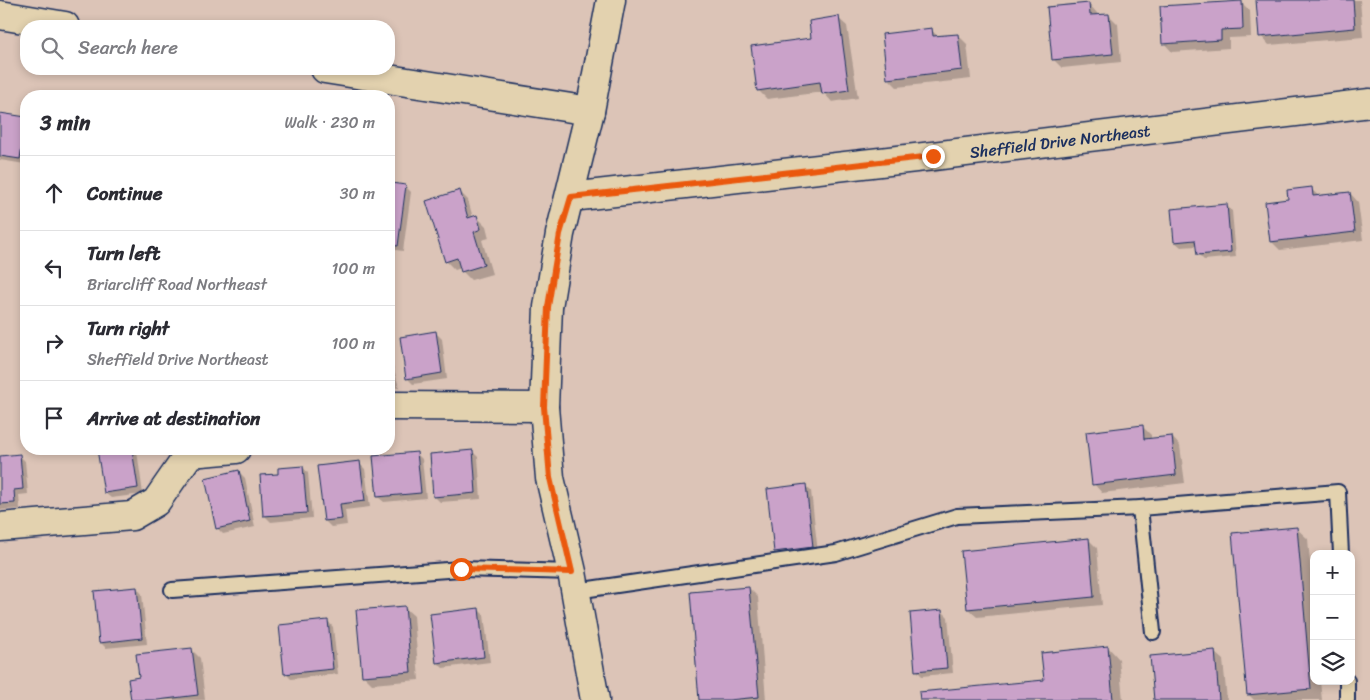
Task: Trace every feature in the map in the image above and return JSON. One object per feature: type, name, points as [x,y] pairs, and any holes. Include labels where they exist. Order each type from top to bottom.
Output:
[{"type":"street","points":[[595,700],[574,581],[550,478],[544,407],[548,307],[560,234],[571,197],[612,0]]},
{"type":"street","points":[[0,15],[30,20]]},
{"type":"street","points":[[363,75],[590,111]]},
{"type":"street","name":"Sheffield Drive Northeast","points":[[571,197],[1370,103]]},
{"type":"street","points":[[395,406],[544,407]]},
{"type":"street","points":[[0,527],[132,516],[156,502],[189,455]]},
{"type":"lane","points":[[172,590],[461,569],[574,581],[836,553],[957,516],[1140,508],[1338,492],[1341,550]]},
{"type":"lane","points":[[1140,508],[1153,632]]},
{"type":"lane","points":[[1347,685],[1347,700]]},
{"type":"building","points":[[1256,0],[1353,0],[1355,28],[1259,37]]},
{"type":"building","points":[[1242,1],[1243,29],[1221,30],[1221,40],[1162,44],[1160,6]]},
{"type":"building","points":[[1089,3],[1090,15],[1109,14],[1113,54],[1052,60],[1047,7]]},
{"type":"building","points":[[839,16],[849,90],[822,94],[820,82],[757,91],[751,46],[811,38],[809,21]]},
{"type":"building","points":[[932,28],[933,36],[958,34],[962,70],[887,79],[882,34]]},
{"type":"building","points":[[0,113],[20,116],[20,159],[0,156]]},
{"type":"building","points":[[395,184],[406,185],[398,246],[395,246]]},
{"type":"building","points":[[1312,187],[1313,196],[1350,192],[1355,232],[1270,242],[1265,202],[1288,199],[1287,190]]},
{"type":"building","points":[[460,190],[468,218],[477,215],[481,229],[474,232],[484,265],[461,272],[457,258],[445,262],[426,201]]},
{"type":"building","points":[[1227,204],[1231,252],[1197,255],[1195,240],[1174,242],[1171,209]]},
{"type":"building","points":[[436,331],[442,373],[406,379],[400,337]]},
{"type":"building","points":[[1143,425],[1144,439],[1172,436],[1176,475],[1092,485],[1086,432]]},
{"type":"building","points":[[473,450],[476,493],[433,497],[430,454]]},
{"type":"building","points":[[417,452],[421,493],[377,497],[373,456]]},
{"type":"building","points":[[20,454],[23,489],[14,490],[15,503],[0,504],[0,456]]},
{"type":"building","points":[[98,455],[133,455],[138,488],[104,493]]},
{"type":"building","points":[[360,461],[365,501],[340,504],[342,519],[324,521],[317,466]]},
{"type":"building","points":[[303,466],[307,513],[263,516],[260,475],[278,474],[278,468]]},
{"type":"building","points":[[239,470],[250,521],[216,529],[205,478]]},
{"type":"building","points":[[806,484],[813,547],[774,552],[767,489]]},
{"type":"building","points":[[1297,527],[1311,689],[1247,695],[1232,533]]},
{"type":"building","points":[[1089,538],[1094,597],[967,609],[961,551]]},
{"type":"building","points":[[137,587],[142,638],[99,643],[94,591]]},
{"type":"building","points":[[749,587],[759,697],[699,700],[690,592]]},
{"type":"building","points":[[405,606],[411,672],[362,676],[356,610]]},
{"type":"building","points":[[479,608],[484,657],[436,663],[430,614]]},
{"type":"building","points":[[942,610],[947,668],[915,671],[910,613]]},
{"type":"building","points":[[328,620],[333,669],[284,674],[279,625]]},
{"type":"building","points":[[1108,646],[1113,700],[920,700],[919,692],[1044,680],[1041,653]]},
{"type":"building","points":[[192,648],[198,695],[158,700],[131,700],[128,679],[139,677],[136,654]]},
{"type":"building","points":[[1215,650],[1219,700],[1154,700],[1150,656]]},
{"type":"route","points":[[461,569],[572,572],[550,478],[544,407],[548,307],[560,234],[571,197],[933,156]]}]
